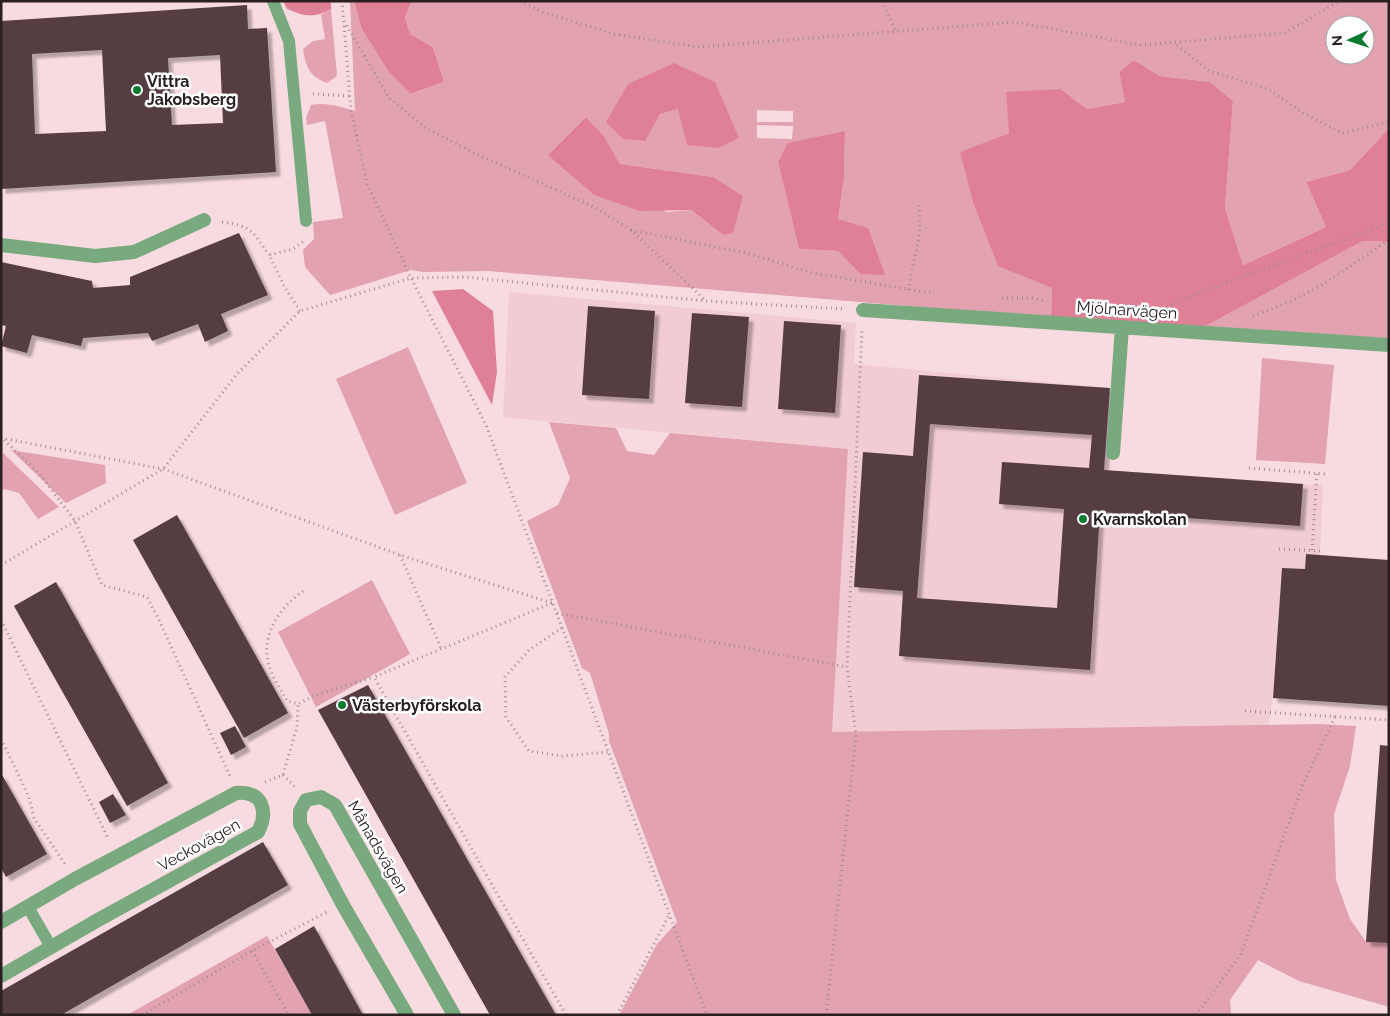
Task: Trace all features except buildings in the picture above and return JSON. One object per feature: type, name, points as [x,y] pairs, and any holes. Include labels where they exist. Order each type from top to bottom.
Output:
[{"type":"street","points":[[1,245],[95,256],[134,252],[204,220]]},
{"type":"street","name":"Mjölnarvägen","points":[[863,310],[1389,345]]},
{"type":"street","points":[[1113,453],[1128,328]]},
{"type":"street","name":"Veckovägen","points":[[1,922],[75,879],[236,793],[245,792],[252,794],[261,803],[263,824],[258,832],[1,976]]},
{"type":"street","name":"Månadsvägen","points":[[407,1015],[343,905],[300,824],[300,810],[306,800],[322,797],[334,805],[454,1015]]},
{"type":"lane","points":[[273,1],[289,41],[306,221]]},
{"type":"lane","points":[[28,907],[51,947]]},
{"type":"path","points":[[342,1],[351,112],[367,183],[411,278],[486,425],[707,1015]]},
{"type":"path","points":[[520,1],[542,12],[614,34],[698,47],[1014,22],[1141,45],[1285,33],[1339,1]]},
{"type":"path","points":[[882,1],[896,31]]},
{"type":"path","points":[[343,20],[389,98],[426,128],[474,153],[596,208],[631,230],[706,301]]},
{"type":"path","points":[[1178,45],[1209,71],[1268,89],[1303,113],[1342,132],[1389,122]]},
{"type":"path","points":[[294,93],[349,96]]},
{"type":"path","points":[[899,312],[908,289],[920,232],[919,204]]},
{"type":"path","points":[[204,220],[236,224],[252,231],[269,255],[284,286],[300,311]]},
{"type":"path","points":[[269,255],[293,249],[304,240],[306,221]]},
{"type":"path","points":[[1128,328],[1177,301],[1389,223]]},
{"type":"path","points":[[631,230],[746,253],[813,273],[935,294]]},
{"type":"path","points":[[1252,316],[1296,299],[1325,283],[1389,240]]},
{"type":"path","points":[[1,565],[163,469],[237,374],[300,311],[411,278],[465,277],[706,301],[863,310],[848,666],[856,735],[826,1015]]},
{"type":"path","points":[[1002,298],[1032,298],[1049,302]]},
{"type":"path","points":[[2,438],[163,469],[400,555],[552,603]]},
{"type":"path","points":[[2,438],[39,473],[75,521],[102,585],[147,597],[236,793],[283,775],[297,727],[298,704]]},
{"type":"path","points":[[1249,468],[1326,474]]},
{"type":"path","points":[[1312,550],[1317,472]]},
{"type":"path","points":[[1279,549],[1321,551]]},
{"type":"path","points":[[400,555],[441,648]]},
{"type":"path","points":[[303,591],[293,598],[276,619],[266,643],[269,666],[286,701],[298,704],[313,696],[374,677],[552,603]]},
{"type":"path","points":[[556,612],[848,666]]},
{"type":"path","points":[[1,620],[117,857]]},
{"type":"path","points":[[562,628],[529,650],[505,676],[506,717],[528,751],[562,756],[608,752]]},
{"type":"path","points":[[374,677],[566,1015]]},
{"type":"path","points":[[1245,711],[1389,720]]},
{"type":"path","points":[[1196,1015],[1241,954],[1303,784],[1335,717]]},
{"type":"path","points":[[1,740],[29,797],[34,818],[75,879]]},
{"type":"path","points":[[142,1015],[252,951],[343,905]]},
{"type":"path","points":[[617,1015],[669,914]]},
{"type":"path","points":[[252,951],[289,1015]]},
{"type":"shaded area","points":[[283,1],[331,1],[331,9],[319,14],[304,15],[287,9]]},
{"type":"shaded area","points":[[350,1],[354,1],[361,27],[412,94],[444,82],[433,47],[410,34],[405,17],[412,1],[1389,1],[1389,128],[1350,170],[1306,182],[1326,227],[1243,265],[1225,208],[1233,101],[1210,82],[1160,76],[1134,60],[1119,72],[1125,102],[1087,109],[1061,89],[1009,133],[961,152],[1052,288],[1051,318],[488,271],[423,272],[411,270],[330,295],[305,267],[303,250],[314,239],[313,222],[343,218],[325,121],[307,125],[306,118],[311,105],[339,107],[355,111]],"holes":[[[715,82],[678,109],[660,114]],[[757,110],[793,111],[793,122],[757,122]],[[586,117],[604,136],[620,164],[713,177],[723,235],[691,210],[667,212],[548,155]],[[757,125],[793,126],[792,139],[757,138]],[[845,131],[844,179],[838,219],[860,274],[838,251],[799,249],[778,162]]]},
{"type":"shaded area","points":[[354,1],[412,1],[405,17],[410,34],[433,47],[444,82],[411,94],[389,72],[361,27]]},
{"type":"shaded area","points":[[331,9],[337,76],[327,83],[316,77],[309,70],[303,49],[313,41],[325,39],[321,15]]},
{"type":"shaded area","points":[[1134,60],[1160,76],[1210,82],[1233,101],[1225,208],[1243,265],[1326,227],[1306,182],[1350,170],[1389,128],[1389,242],[1363,241],[1202,328],[1051,318],[1052,288],[998,266],[973,202],[960,152],[1009,133],[1006,92],[1061,89],[1087,109],[1125,102],[1119,72]]},
{"type":"shaded area","points":[[674,63],[715,82],[739,138],[718,148],[687,145],[678,109],[660,114],[645,141],[623,139],[606,122],[628,84]]},
{"type":"shaded area","points":[[586,117],[604,136],[620,164],[713,177],[743,196],[733,233],[723,235],[691,210],[640,211],[594,195],[548,155]]},
{"type":"shaded area","points":[[845,131],[844,179],[838,219],[868,228],[885,275],[860,274],[838,251],[799,249],[778,162],[788,143]]},
{"type":"shaded area","points":[[1363,241],[1389,242],[1389,341],[1202,328]]},
{"type":"shaded area","points":[[463,289],[493,311],[497,372],[492,405],[432,291]]},
{"type":"shaded area","name":"Kvarnskolan","points":[[509,292],[856,323],[854,364],[1109,388],[1105,470],[1323,485],[1320,555],[1307,554],[1305,569],[1282,568],[1273,698],[1268,726],[831,732],[848,449],[503,417]]},
{"type":"shaded area","points":[[408,347],[467,483],[395,515],[336,379]]},
{"type":"shaded area","points":[[1262,358],[1334,365],[1325,464],[1256,460]]},
{"type":"shaded area","points":[[549,422],[616,428],[627,451],[654,455],[670,433],[848,449],[832,732],[1318,724],[1356,726],[1350,766],[1334,814],[1336,880],[1350,919],[1366,942],[1389,943],[1389,1007],[1299,981],[1258,960],[1230,1000],[1231,1015],[619,1015],[657,944],[677,922],[609,741],[609,734],[590,673],[582,668],[527,521],[558,505],[570,478]]},
{"type":"shaded area","points":[[11,450],[105,465],[106,483],[66,503]]},
{"type":"shaded area","points":[[1,451],[59,507],[38,519],[19,493],[4,489],[1,492]]},
{"type":"shaded area","points":[[372,580],[410,654],[316,707],[278,632]]},
{"type":"shaded area","points":[[267,936],[312,1015],[127,1015]]},
{"type":"place","name":"Vittra Jakobsberg","points":[[137,90]]},
{"type":"place","name":"Kvarnskolan","points":[[1083,519]]},
{"type":"place","name":"Västerbyförskola","points":[[342,705]]}]
